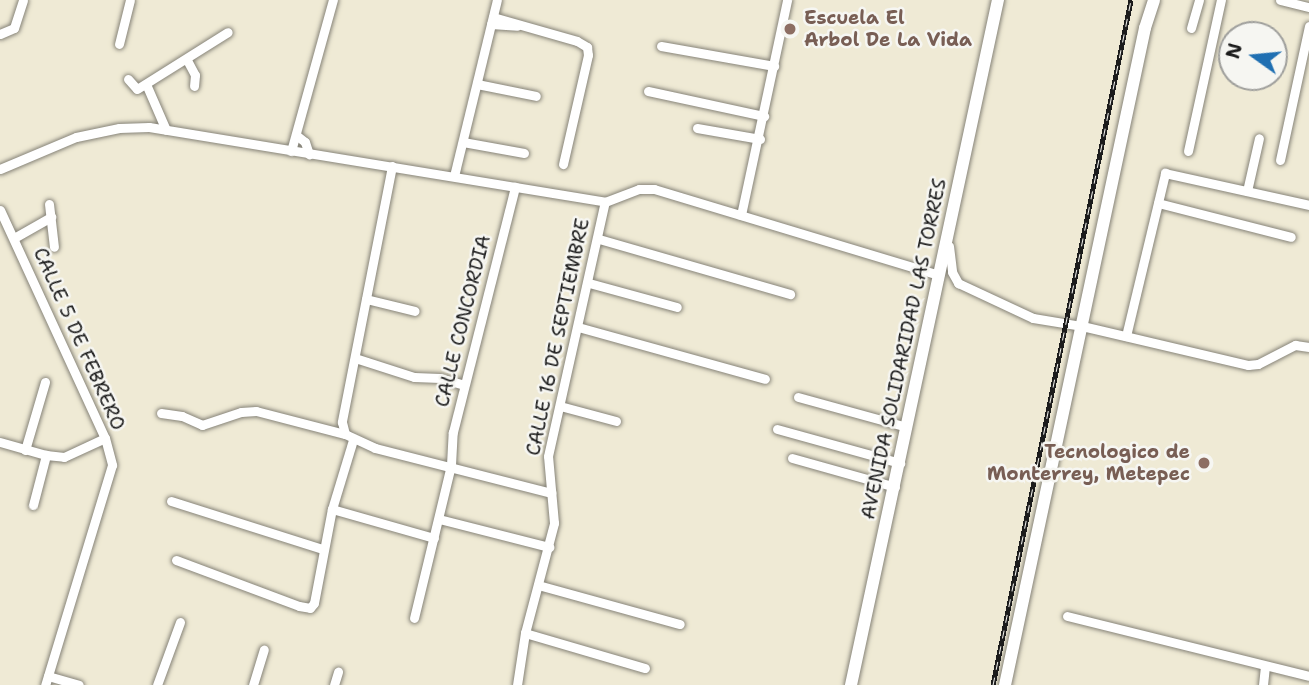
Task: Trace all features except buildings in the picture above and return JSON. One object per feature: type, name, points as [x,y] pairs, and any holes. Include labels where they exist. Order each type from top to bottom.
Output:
[{"type":"main road","name":"AVENIDA SOLIDARIDAD LAS TORRES","points":[[851,685],[948,229],[1000,0]]},
{"type":"main road","points":[[1145,0],[1145,28]]},
{"type":"main road","points":[[1005,685],[1145,28],[1154,0]]},
{"type":"street","points":[[0,34],[14,29],[23,0]]},
{"type":"street","points":[[119,44],[130,0]]},
{"type":"street","points":[[291,151],[333,0]]},
{"type":"street","points":[[454,176],[497,0]]},
{"type":"street","points":[[741,215],[760,139],[787,0]]},
{"type":"street","points":[[1191,28],[1199,0]]},
{"type":"street","points":[[1188,151],[1221,0]]},
{"type":"street","points":[[1280,0],[1309,7]]},
{"type":"street","points":[[492,20],[581,42],[587,47],[588,55],[563,164]]},
{"type":"street","points":[[1280,160],[1309,26]]},
{"type":"street","points":[[128,79],[137,89],[228,32]]},
{"type":"street","points":[[661,46],[774,66]]},
{"type":"street","points":[[187,60],[195,75],[194,86]]},
{"type":"street","points":[[146,84],[166,130]]},
{"type":"street","points":[[477,84],[536,96]]},
{"type":"street","points":[[648,90],[764,116]]},
{"type":"street","points":[[0,169],[91,133],[130,127],[166,130],[605,202],[648,188],[939,275]]},
{"type":"street","points":[[697,128],[760,139]]},
{"type":"street","points":[[296,135],[305,142],[309,154]]},
{"type":"street","points":[[1247,191],[1259,138]]},
{"type":"street","points":[[463,142],[524,153]]},
{"type":"street","points":[[176,559],[307,608],[314,603],[322,549],[349,437],[342,422],[392,166]]},
{"type":"street","points":[[1126,336],[1165,173],[1309,205]]},
{"type":"street","name":"CALLE CONCORDIA","points":[[414,618],[451,465],[451,440],[515,187]]},
{"type":"street","name":"CALLE 16 DE SEPTIEMBRE","points":[[517,685],[525,633],[549,547],[554,516],[547,465],[599,239],[605,202]]},
{"type":"street","points":[[1158,203],[1291,237]]},
{"type":"street","points":[[49,204],[54,247]]},
{"type":"street","name":"CALLE 5 DE FEBRERO","points":[[0,210],[106,438],[111,460],[111,476],[47,680]]},
{"type":"street","points":[[14,237],[51,217]]},
{"type":"street","points":[[948,229],[952,272],[963,286],[1033,318],[1082,326],[1248,365],[1258,364],[1290,347],[1309,347]]},
{"type":"street","points":[[599,239],[790,294]]},
{"type":"street","points":[[589,283],[677,307]]},
{"type":"street","points":[[366,299],[415,311]]},
{"type":"street","points":[[578,327],[765,379]]},
{"type":"street","points":[[355,358],[414,377],[440,378],[464,385]]},
{"type":"street","points":[[25,450],[45,382]]},
{"type":"street","points":[[798,397],[907,427]]},
{"type":"street","points":[[560,406],[616,421]]},
{"type":"street","points":[[161,413],[182,416],[202,425],[241,412],[256,411],[412,458],[451,465],[551,493]]},
{"type":"street","points":[[777,429],[900,463]]},
{"type":"street","points":[[0,442],[46,455],[64,457],[106,438]]},
{"type":"street","points":[[33,505],[46,455]]},
{"type":"street","points":[[792,458],[895,487]]},
{"type":"street","points":[[171,500],[322,549]]},
{"type":"street","points":[[332,509],[434,538]]},
{"type":"street","points":[[439,519],[549,547]]},
{"type":"street","points":[[538,584],[680,624]]},
{"type":"street","points":[[1067,616],[1309,676]]},
{"type":"street","points":[[157,685],[180,622]]},
{"type":"street","points":[[525,633],[645,668]]},
{"type":"street","points":[[253,685],[264,650]]},
{"type":"street","points":[[1263,685],[1265,666]]},
{"type":"street","points":[[334,685],[338,672]]},
{"type":"street","points":[[47,680],[79,685]]},
{"type":"railway","points":[[993,685],[1131,0]]},
{"type":"place","name":"Escuela El Arbol De La Vida","points":[[790,29]]},
{"type":"place","name":"Tecnologico de Monterrey, Metepec","points":[[1204,463]]}]
